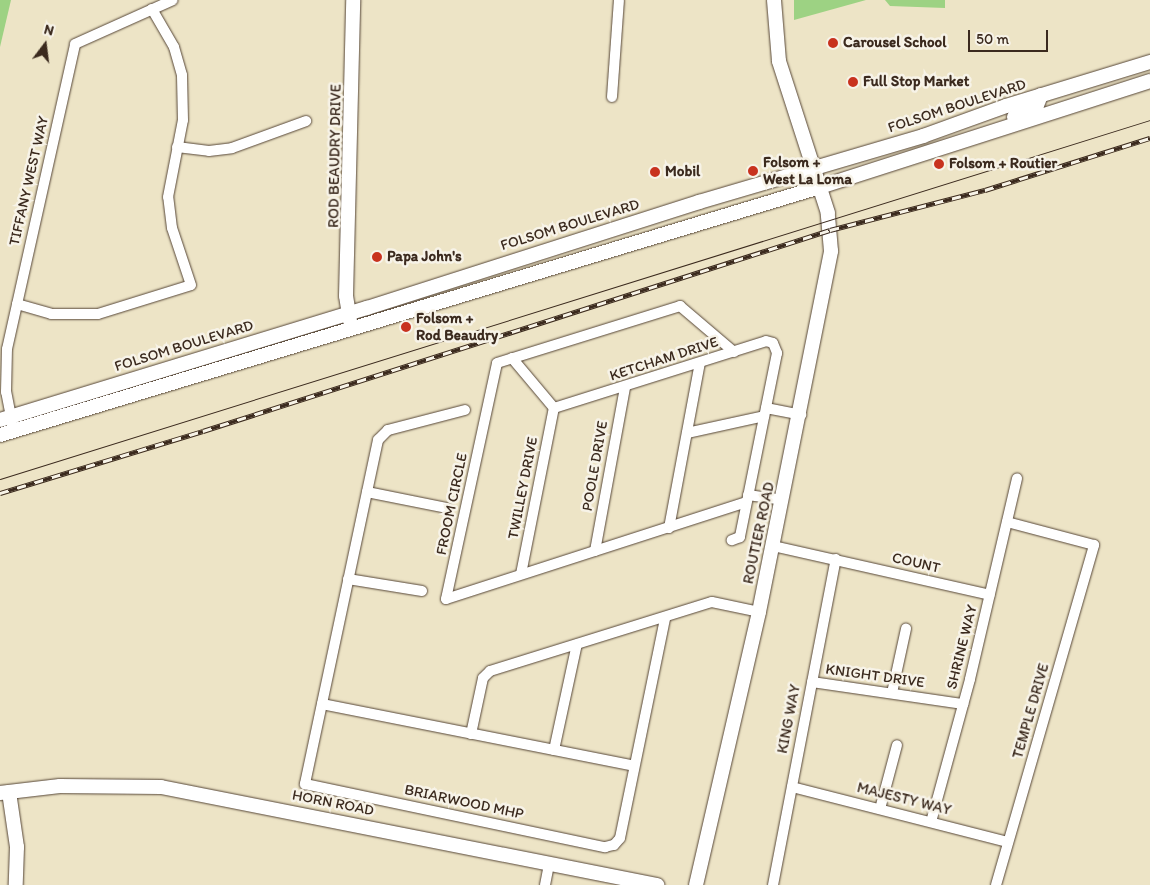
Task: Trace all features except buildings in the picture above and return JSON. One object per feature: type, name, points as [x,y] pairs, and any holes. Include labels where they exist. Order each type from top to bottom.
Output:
[{"type":"main road","name":"ROD BEAUDRY DRIVE","points":[[351,328],[348,313],[353,0]]},
{"type":"main road","name":"ROUTIER ROAD","points":[[696,885],[783,500],[801,415],[831,251],[829,220],[820,187],[778,60],[774,0]]},
{"type":"main road","name":"FOLSOM BOULEVARD","points":[[0,435],[8,422],[629,224],[923,136],[1150,62]]},
{"type":"main road","name":"FOLSOM BOULEVARD","points":[[8,422],[351,328],[372,324],[568,262],[820,187],[1150,81]]},
{"type":"main road","points":[[982,136],[998,123],[1036,108],[1041,96]]},
{"type":"main road","points":[[568,262],[576,252],[613,239],[629,224]]},
{"type":"main road","name":"HORN ROAD","points":[[5,793],[60,786],[161,787],[657,885]]},
{"type":"main road","points":[[5,793],[17,847],[16,885]]},
{"type":"street","name":"TIFFANY WEST WAY","points":[[8,422],[5,366],[75,44],[173,0]]},
{"type":"street","points":[[612,97],[619,0]]},
{"type":"street","points":[[17,304],[51,314],[98,314],[191,285],[169,213],[170,182],[183,112],[182,75],[174,47],[152,9]]},
{"type":"street","points":[[177,147],[209,151],[232,148],[306,121]]},
{"type":"street","name":"FROOM CIRCLE","points":[[734,352],[680,306],[497,363],[446,598],[669,528],[747,498]]},
{"type":"street","name":"KETCHAM DRIVE","points":[[554,408],[625,388],[766,341],[776,347],[765,412]]},
{"type":"street","points":[[512,358],[554,408]]},
{"type":"street","points":[[669,528],[700,363]]},
{"type":"street","name":"POOLE DRIVE","points":[[595,550],[625,388]]},
{"type":"street","name":"TWILLEY DRIVE","points":[[521,574],[554,408]]},
{"type":"street","name":"BRIARWOOD MHP","points":[[465,410],[382,434],[348,579],[306,784],[605,847],[614,845],[620,838],[665,618]]},
{"type":"street","points":[[732,540],[740,537],[765,412]]},
{"type":"street","points":[[687,433],[765,412],[801,415]]},
{"type":"street","name":"SHRINE WAY","points":[[931,822],[963,704],[1017,478]]},
{"type":"street","points":[[367,492],[447,508]]},
{"type":"street","points":[[747,498],[783,500]]},
{"type":"street","name":"TEMPLE DRIVE","points":[[996,885],[1094,545],[1007,522]]},
{"type":"street","name":"COUNT","points":[[773,546],[990,595]]},
{"type":"street","name":"KING WAY","points":[[773,885],[836,559]]},
{"type":"street","points":[[348,579],[422,591]]},
{"type":"street","points":[[471,734],[486,674],[712,602],[759,612]]},
{"type":"street","points":[[892,693],[906,628]]},
{"type":"street","points":[[554,750],[577,644]]},
{"type":"street","name":"KNIGHT DRIVE","points":[[812,682],[963,704]]},
{"type":"street","points":[[322,704],[634,766]]},
{"type":"street","points":[[880,808],[897,745]]},
{"type":"street","name":"MAJESTY WAY","points":[[792,787],[1008,842]]},
{"type":"street","points":[[545,885],[549,864]]},
{"type":"green space","points":[[0,0],[11,0],[0,47]]},
{"type":"green space","points":[[794,0],[866,0],[794,20]]},
{"type":"green space","points":[[885,0],[945,0],[945,8],[890,6]]},
{"type":"tram line","points":[[0,479],[1150,120]]},
{"type":"railway","points":[[0,493],[203,431],[830,230],[985,190],[1150,138]]},
{"type":"place","name":"Carousel School","points":[[833,43]]},
{"type":"place","name":"Full Stop Market","points":[[853,82]]},
{"type":"place","name":"Folsom + Routier","points":[[939,164]]},
{"type":"place","name":"Folsom + West La Loma","points":[[753,171]]},
{"type":"place","name":"Mobil","points":[[655,172]]},
{"type":"place","name":"Papa John's","points":[[377,257]]},
{"type":"place","name":"Folsom + Rod Beaudry","points":[[406,327]]}]
